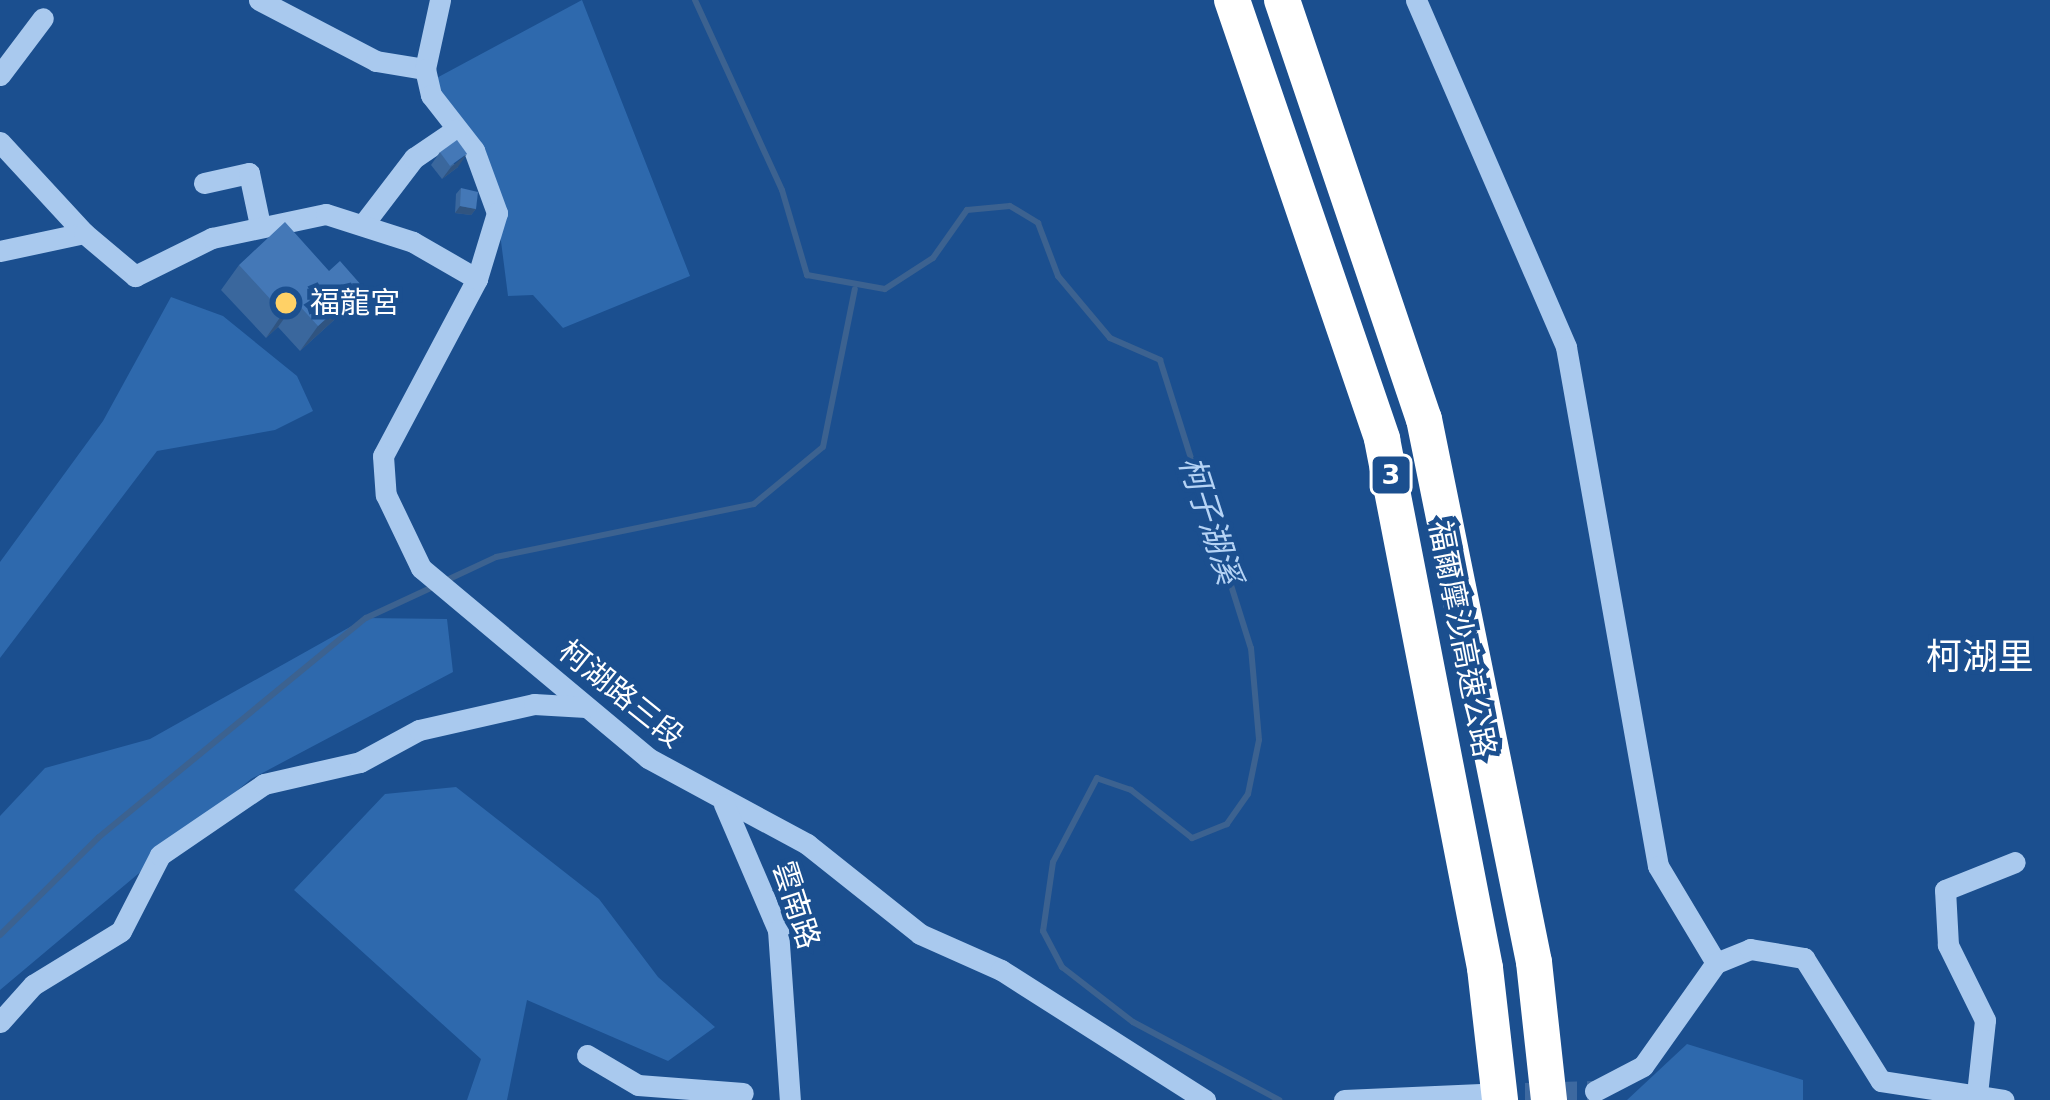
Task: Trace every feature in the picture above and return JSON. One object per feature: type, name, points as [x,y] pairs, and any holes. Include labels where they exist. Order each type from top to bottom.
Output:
[{"type":"highway","name":"福爾摩沙高速公路","points":[[1232,0],[1382,439],[1485,968],[1491,1097]]},
{"type":"highway","name":"福爾摩沙高速公路","points":[[1282,0],[1424,419],[1534,962],[1549,1100]]},
{"type":"street","points":[[259,0],[376,61],[425,68],[440,0]]},
{"type":"street","points":[[1416,0],[1565,347],[1658,866],[1716,963]]},
{"type":"street","points":[[0,75],[43,18]]},
{"type":"street","name":"柯湖路三段","points":[[425,68],[497,213],[477,279],[396,416],[386,495],[449,598],[586,707],[724,804],[807,844],[920,934],[1001,970],[1204,1100]]},
{"type":"street","points":[[365,222],[414,158],[455,130]]},
{"type":"street","points":[[0,142],[84,233],[135,276],[260,225],[326,214],[365,222],[477,279]]},
{"type":"street","points":[[204,183],[249,173],[260,225]]},
{"type":"street","points":[[0,251],[84,233]]},
{"type":"street","points":[[0,1022],[33,985],[122,931],[160,856],[263,784],[360,762],[419,730],[533,704],[586,707]]},
{"type":"street","name":"雲南路","points":[[724,804],[778,930],[790,1100]]},
{"type":"street","points":[[1977,1094],[1985,1020],[1948,945],[1945,890],[2015,862]]},
{"type":"street","points":[[1595,1090],[1643,1066],[1716,963],[1750,949],[1804,958],[1881,1081],[2004,1100]]},
{"type":"street","points":[[587,1055],[638,1085],[748,1097]]},
{"type":"street","points":[[717,1100],[748,1097]]},
{"type":"street","points":[[1351,1099],[1491,1097]]},
{"type":"shaded area","points":[[582,0],[690,276],[563,328],[533,295],[508,296],[492,171],[431,81]]},
{"type":"shaded area","points":[[171,297],[223,316],[297,376],[313,411],[275,430],[157,451],[0,658],[0,562],[103,421]]},
{"type":"shaded area","points":[[366,618],[447,619],[453,672],[251,779],[0,990],[0,816],[45,768],[150,739]]},
{"type":"shaded area","points":[[456,787],[599,899],[658,977],[715,1027],[668,1061],[527,1000],[507,1100],[467,1100],[481,1059],[294,890],[385,794]]},
{"type":"shaded area","points":[[1687,1044],[1803,1080],[1803,1100],[1627,1100]]},
{"type":"building","points":[[457,140],[467,154],[450,166],[440,152]]},
{"type":"building","points":[[461,188],[478,192],[476,209],[460,206]]},
{"type":"building","points":[[285,222],[329,271],[340,261],[362,286],[318,326],[296,302],[283,313],[239,265]]},
{"type":"waterway","name":"柯子湖溪","points":[[695,0],[782,190],[807,275],[885,289],[933,258],[967,210],[1010,206],[1038,223],[1058,276],[1110,338],[1160,360],[1251,648],[1259,740],[1248,794],[1227,824],[1192,838],[1131,790],[1097,778],[1053,862],[1043,931],[1062,967],[1133,1022],[1279,1100]]},
{"type":"waterway","points":[[447,580],[496,557],[754,504],[823,447],[855,289]]},
{"type":"waterway","points":[[0,935],[99,837],[366,618],[435,586]]},
{"type":"tunnel","points":[[1494,1094],[1595,1091]]},
{"type":"place","name":"福龍宮","points":[[286,303]]},
{"type":"district","name":"柯湖里","points":[[1980,657]]}]
